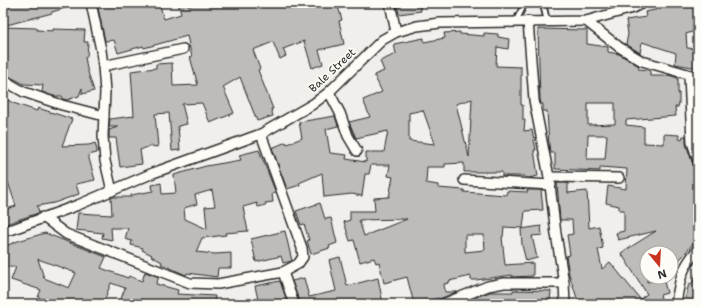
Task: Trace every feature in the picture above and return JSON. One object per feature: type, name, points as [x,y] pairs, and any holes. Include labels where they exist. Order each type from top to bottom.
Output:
[{"type":"street","points":[[91,3],[103,66],[104,161],[112,191]]},
{"type":"street","points":[[390,3],[396,32]]},
{"type":"street","name":"Bale Street","points":[[3,231],[13,229],[112,191],[153,173],[261,134],[313,104],[329,92],[382,40],[396,32],[417,26],[440,23],[586,21],[633,8],[643,3]]},
{"type":"street","points":[[528,21],[534,100],[550,181],[556,234],[564,283],[565,304]]},
{"type":"street","points":[[586,21],[619,47],[642,61],[694,76],[692,142],[698,160]]},
{"type":"street","points":[[103,66],[183,49]]},
{"type":"street","points":[[3,80],[24,92],[62,105],[104,116]]},
{"type":"street","points":[[329,92],[340,113],[348,136],[358,151]]},
{"type":"street","points":[[43,217],[66,234],[190,283],[218,284],[283,272],[298,264],[303,257],[302,248],[261,134]]},
{"type":"street","points":[[464,180],[550,181],[619,178]]},
{"type":"street","points":[[676,304],[679,281],[683,270],[688,260],[698,249]]},
{"type":"street","points":[[283,272],[294,304]]},
{"type":"street","points":[[443,304],[457,301],[488,286],[504,283],[564,283]]},
{"type":"lane","points":[[516,22],[525,3]]},
{"type":"lane","points":[[535,3],[543,4],[547,21]]},
{"type":"building","points":[[3,3],[75,3],[75,5],[52,13],[3,26]]},
{"type":"building","points":[[97,3],[159,3],[164,19],[181,14],[178,3],[188,3],[188,6],[199,3],[337,3],[342,20],[339,21],[344,44],[319,50],[323,64],[312,68],[304,41],[283,49],[286,56],[280,59],[273,42],[253,50],[260,69],[258,70],[273,109],[271,109],[273,116],[257,121],[240,77],[223,87],[234,113],[210,123],[202,103],[182,104],[187,124],[178,126],[180,150],[172,151],[169,113],[155,114],[158,147],[150,146],[140,150],[142,164],[120,167],[116,138],[109,138],[109,130],[118,127],[109,127],[110,119],[134,116],[131,71],[156,68],[156,64],[172,63],[173,86],[198,85],[190,57],[192,57],[187,36],[144,48],[143,46],[118,53],[114,40],[105,41]]},
{"type":"building","points":[[397,3],[419,3],[421,11],[399,14]]},
{"type":"building","points":[[668,3],[696,3],[698,9],[694,11],[698,30],[686,34],[687,48],[698,49],[698,68],[675,64],[676,53],[642,42],[640,53],[626,44],[628,34],[626,20],[646,17],[645,12],[669,7]]},
{"type":"building","points":[[3,27],[37,28],[37,30],[53,31],[53,29],[85,30],[84,42],[88,42],[87,57],[85,57],[94,91],[82,94],[82,88],[79,96],[67,100],[63,99],[62,96],[53,96],[42,92],[43,85],[24,84],[3,73]]},
{"type":"building","points":[[538,29],[587,30],[587,44],[608,47],[608,52],[619,54],[639,66],[638,69],[650,70],[650,76],[668,75],[678,78],[679,103],[678,107],[675,107],[676,116],[626,120],[626,125],[644,127],[644,143],[664,144],[664,134],[679,135],[679,139],[686,136],[686,144],[692,162],[694,165],[698,166],[698,237],[679,260],[679,245],[639,245],[639,281],[621,253],[656,231],[618,240],[616,233],[624,231],[624,210],[619,210],[619,206],[606,203],[608,186],[626,189],[627,169],[600,167],[600,171],[555,169],[555,153],[550,153],[547,111],[543,111],[543,104],[541,104]],"holes":[[[588,103],[615,103],[615,124],[588,125]],[[588,135],[607,135],[605,159],[587,159]]]},
{"type":"building","points":[[460,32],[460,34],[484,36],[484,33],[498,34],[498,37],[509,39],[508,49],[497,47],[496,66],[521,67],[521,105],[523,105],[523,120],[525,120],[524,131],[532,130],[536,150],[534,150],[538,176],[525,178],[525,176],[502,176],[502,172],[464,172],[464,163],[445,164],[445,167],[427,167],[426,183],[438,185],[438,188],[464,190],[464,192],[506,195],[507,191],[528,192],[527,190],[541,190],[543,210],[525,211],[523,228],[504,227],[502,237],[505,265],[533,263],[533,276],[512,277],[512,275],[471,280],[471,276],[449,281],[449,283],[444,284],[445,292],[457,292],[439,299],[414,304],[407,277],[384,283],[379,262],[376,263],[374,258],[360,262],[354,240],[350,241],[344,222],[350,220],[350,211],[375,211],[374,198],[389,197],[393,177],[388,176],[390,165],[371,165],[369,174],[365,174],[362,196],[352,194],[324,197],[322,173],[299,183],[300,185],[287,189],[272,148],[286,142],[287,144],[302,138],[299,122],[335,116],[338,126],[326,129],[330,153],[347,155],[346,159],[366,162],[366,152],[384,152],[388,131],[356,138],[349,122],[370,117],[363,100],[382,92],[374,75],[384,71],[380,61],[396,54],[394,44],[424,38],[424,42],[445,38],[444,33]],"holes":[[[472,99],[469,157],[456,104]],[[423,110],[435,144],[409,141],[409,113]],[[407,219],[364,236],[359,220]],[[465,235],[484,235],[485,250],[465,252]]]},
{"type":"building","points":[[3,97],[13,103],[37,111],[38,108],[72,119],[62,146],[89,145],[95,143],[97,153],[88,155],[95,180],[76,184],[79,194],[54,203],[37,206],[38,213],[3,225],[3,210],[16,206],[8,182],[3,182]]},
{"type":"building","points":[[259,150],[276,193],[272,194],[273,202],[265,203],[266,205],[258,207],[257,203],[243,207],[248,231],[225,233],[226,235],[202,238],[196,252],[215,254],[231,253],[231,268],[218,268],[217,277],[187,273],[186,275],[161,264],[162,262],[142,250],[143,248],[131,245],[132,241],[125,239],[128,228],[111,228],[112,240],[102,238],[103,233],[76,230],[78,213],[112,215],[111,197],[131,197],[131,195],[153,191],[152,185],[161,183],[162,194],[176,193],[174,175],[206,166],[241,160],[239,155]],"holes":[[[212,190],[215,206],[205,207],[207,229],[185,219],[184,208],[197,204],[195,195]]]},
{"type":"building","points":[[557,183],[568,183],[568,193],[587,191],[589,228],[599,226],[603,248],[598,249],[602,269],[610,262],[640,299],[647,294],[641,285],[665,285],[667,293],[660,295],[663,304],[579,304],[569,274],[566,256],[570,255],[567,235],[573,234],[572,220],[560,220]]},
{"type":"building","points":[[320,203],[325,219],[331,218],[337,243],[329,246],[330,248],[311,254],[307,241],[309,240],[304,224],[301,225],[296,211]]},
{"type":"building","points":[[541,226],[542,235],[532,236],[537,258],[526,261],[522,245],[521,229]]},
{"type":"building","points":[[285,231],[292,261],[283,263],[281,256],[256,262],[251,239]]},
{"type":"building","points":[[45,233],[106,257],[101,268],[128,278],[129,276],[142,281],[145,272],[159,277],[156,284],[178,290],[177,294],[215,296],[214,304],[172,304],[159,301],[158,304],[155,304],[142,300],[140,304],[119,304],[125,288],[111,283],[103,304],[54,304],[38,297],[41,290],[11,280],[16,267],[6,267],[3,247]],"holes":[[[38,259],[76,273],[69,288],[44,278]]]},
{"type":"building","points":[[340,257],[347,286],[378,278],[383,304],[300,304],[292,281],[304,278],[309,297],[336,291],[329,260]]},
{"type":"building","points":[[697,271],[698,304],[684,304],[689,283],[692,284]]},
{"type":"building","points":[[280,281],[288,304],[259,304],[255,286]]},
{"type":"building","points":[[513,290],[551,291],[550,301],[514,301],[514,304],[480,304],[479,302],[476,302],[476,297],[490,292],[513,292]]}]
